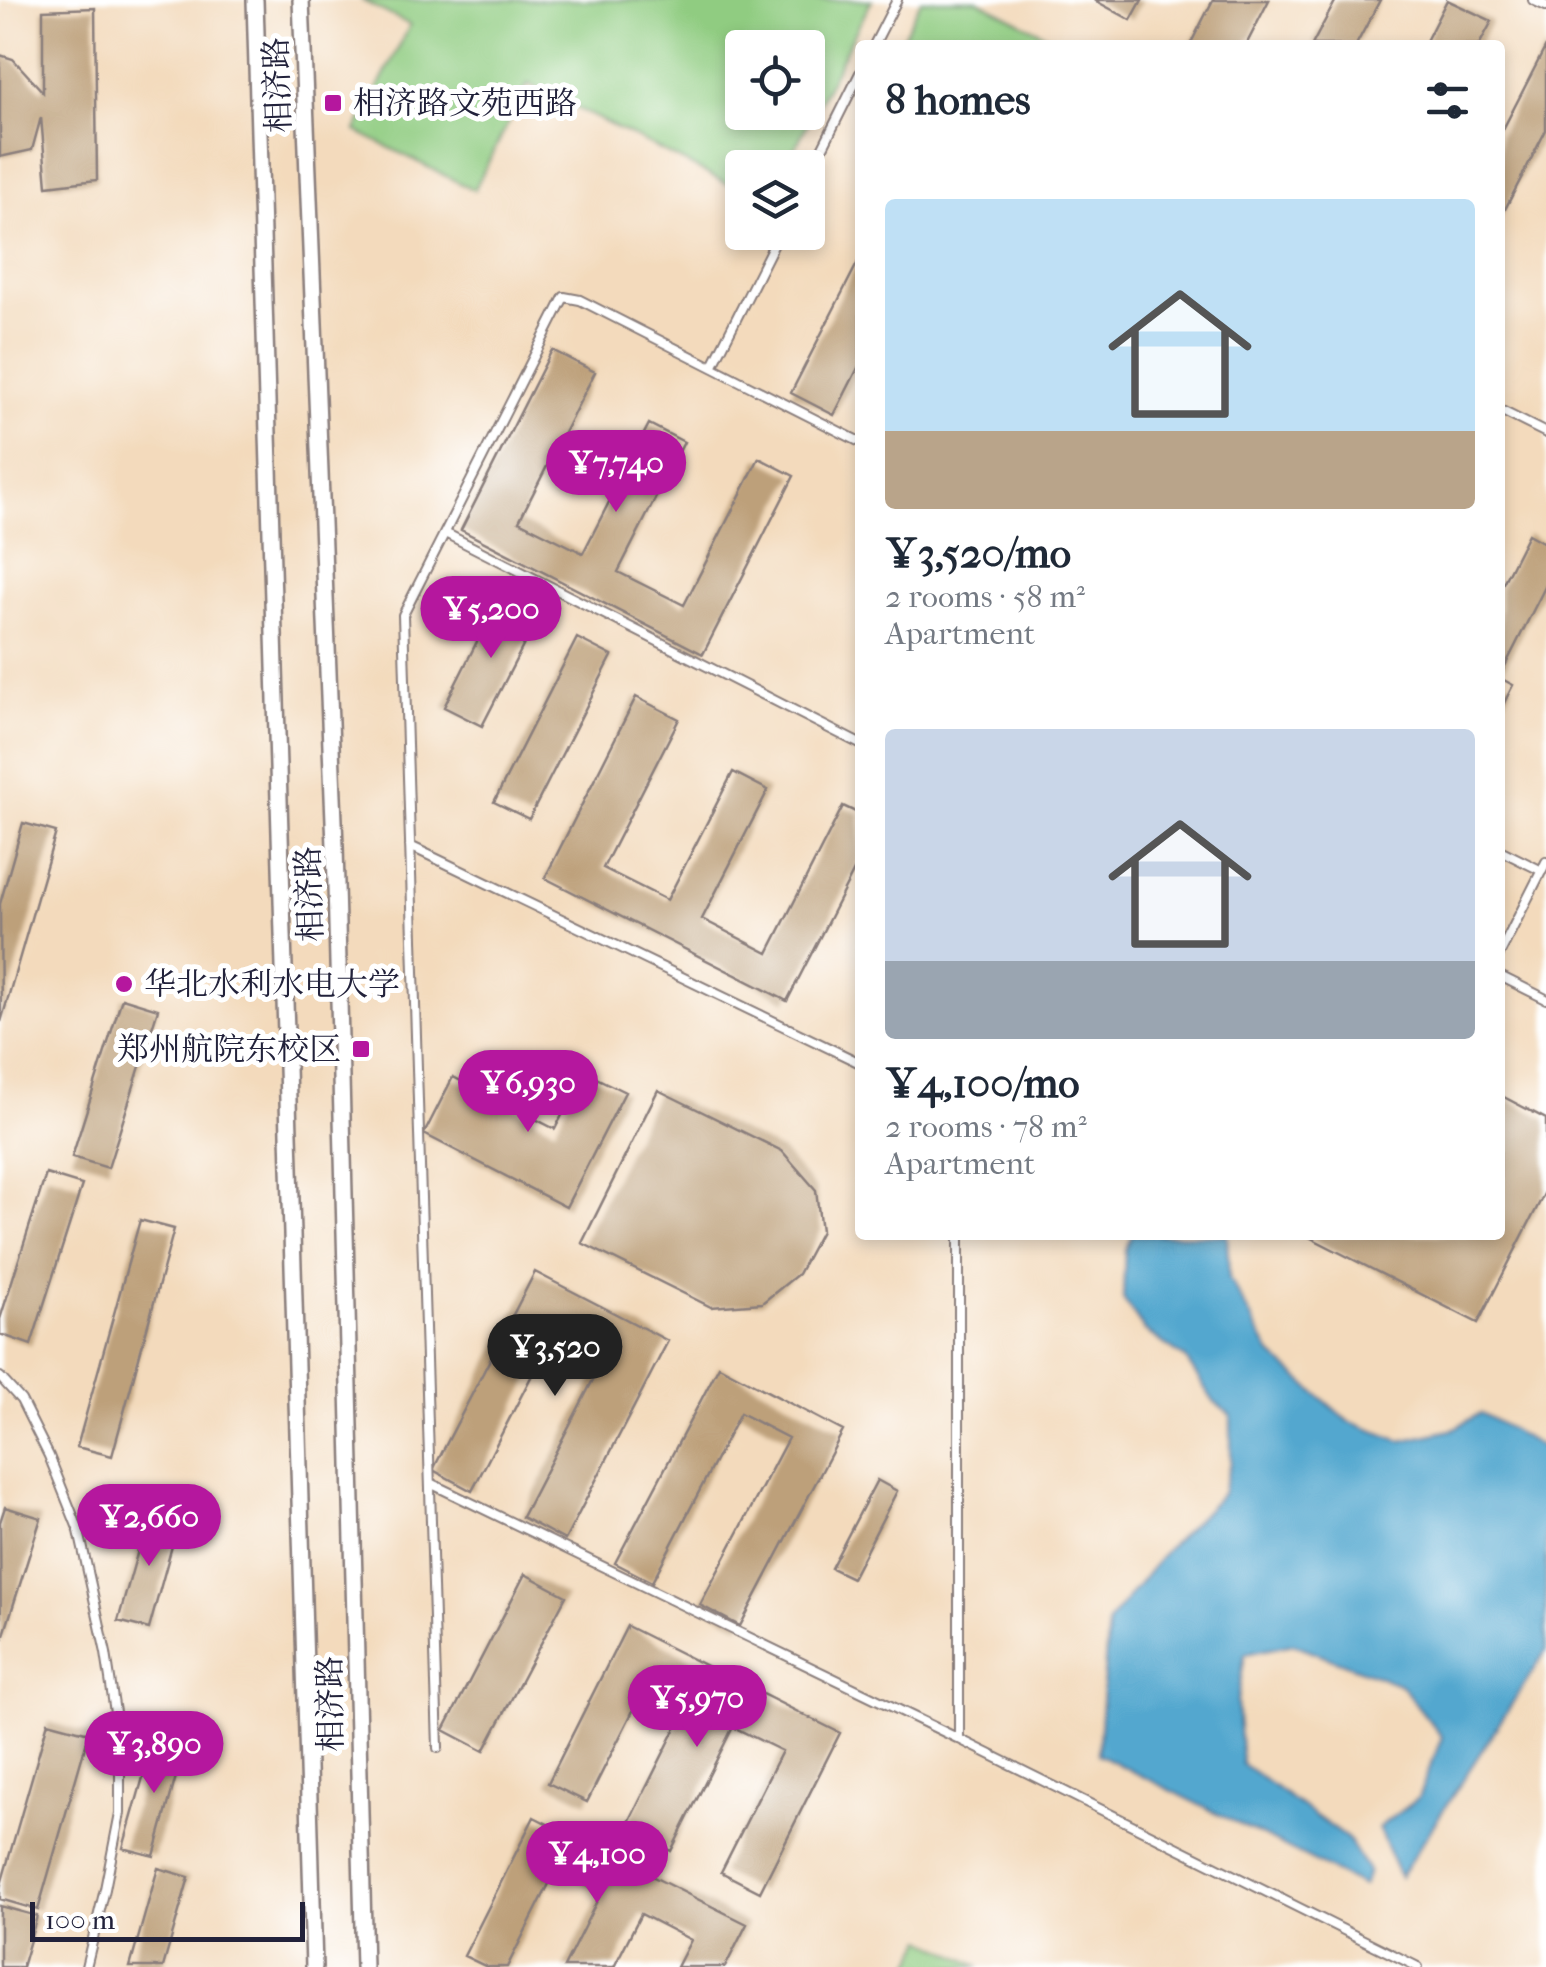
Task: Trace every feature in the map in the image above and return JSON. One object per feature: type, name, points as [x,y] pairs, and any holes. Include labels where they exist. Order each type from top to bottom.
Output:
[{"type":"street","name":"相济路","points":[[255,0],[314,1967]]},
{"type":"street","name":"相济路","points":[[301,0],[335,846],[364,1967]]},
{"type":"lane","points":[[876,40],[896,0]]},
{"type":"lane","points":[[1534,0],[1546,6]]},
{"type":"lane","points":[[822,150],[855,83]]},
{"type":"lane","points":[[712,367],[771,250]]},
{"type":"lane","points":[[438,1748],[403,614],[564,297],[580,300],[855,439]]},
{"type":"lane","points":[[1505,412],[1546,433]]},
{"type":"lane","points":[[445,534],[855,741]]},
{"type":"lane","points":[[410,846],[855,1061]]},
{"type":"lane","points":[[1505,852],[1545,869],[1505,944]]},
{"type":"lane","points":[[1505,979],[1546,1000]]},
{"type":"lane","points":[[960,1240],[960,1739]]},
{"type":"lane","points":[[0,1378],[21,1400],[78,1532],[106,1653],[120,1745],[120,1812],[86,1967]]},
{"type":"lane","points":[[430,1483],[960,1739],[1418,1967]]},
{"type":"green space","points":[[361,0],[872,0],[825,90],[825,30],[725,30],[725,130],[804,130],[794,150],[725,150],[725,182],[528,84],[474,190],[356,131],[410,25]]},
{"type":"green space","points":[[921,0],[977,0],[1056,40],[901,40]]},
{"type":"green space","points":[[924,1939],[980,1967],[910,1967]]},
{"type":"water","points":[[1130,1240],[1227,1240],[1229,1278],[1271,1354],[1348,1421],[1401,1441],[1451,1430],[1481,1413],[1546,1449],[1546,1651],[1400,1877],[1378,1828],[1418,1798],[1442,1737],[1401,1685],[1294,1644],[1245,1654],[1237,1702],[1242,1764],[1348,1839],[1368,1871],[1363,1886],[1098,1754],[1108,1623],[1165,1551],[1222,1494],[1231,1462],[1231,1415],[1214,1402],[1185,1358],[1145,1331],[1123,1299],[1125,1251]]},
{"type":"building","points":[[1094,0],[1142,0],[1131,20]]},
{"type":"building","points":[[1213,0],[1269,0],[1249,40],[1193,40]]},
{"type":"building","points":[[1336,0],[1380,0],[1359,40],[1315,40]]},
{"type":"building","points":[[1447,0],[1492,21],[1482,40],[1427,40]]},
{"type":"building","points":[[95,8],[97,180],[47,186],[41,117],[32,150],[0,157],[0,55],[13,59],[43,92],[43,10]]},
{"type":"building","points":[[1546,46],[1546,130],[1505,209],[1505,125]]},
{"type":"building","points":[[855,268],[855,374],[834,415],[791,393]]},
{"type":"building","points":[[552,350],[595,372],[519,521],[583,553],[649,424],[684,442],[618,572],[684,605],[759,458],[794,476],[703,654],[461,530]]},
{"type":"building","points":[[1528,534],[1546,544],[1546,585],[1505,666],[1505,579]]},
{"type":"building","points":[[500,596],[539,615],[482,726],[444,707]]},
{"type":"building","points":[[577,638],[612,656],[529,819],[494,802]]},
{"type":"building","points":[[1505,681],[1513,685],[1505,701]]},
{"type":"building","points":[[636,697],[679,719],[603,868],[667,900],[733,772],[768,790],[702,919],[768,953],[843,806],[855,812],[855,869],[787,1001],[545,878]]},
{"type":"building","points":[[23,823],[56,832],[1,1022],[0,904]]},
{"type":"building","points":[[122,998],[158,1009],[108,1168],[72,1157]]},
{"type":"building","points":[[584,1072],[625,1092],[566,1207],[424,1134],[453,1077],[555,1129]]},
{"type":"building","points":[[658,1090],[782,1151],[816,1190],[821,1231],[798,1274],[762,1303],[711,1307],[582,1243]]},
{"type":"building","points":[[1505,1098],[1546,1119],[1546,1190],[1478,1323],[1315,1240],[1505,1240]]},
{"type":"building","points":[[46,1174],[82,1185],[31,1345],[0,1334],[0,1319]]},
{"type":"building","points":[[140,1220],[174,1229],[112,1456],[77,1447]]},
{"type":"building","points":[[535,1272],[668,1341],[565,1540],[522,1517],[610,1347],[560,1321],[472,1491],[433,1470]]},
{"type":"building","points":[[719,1366],[843,1431],[740,1626],[700,1605],[788,1438],[740,1413],[652,1582],[615,1563]]},
{"type":"building","points":[[877,1480],[897,1491],[852,1578],[831,1568]]},
{"type":"building","points":[[5,1507],[41,1518],[1,1644],[0,1522]]},
{"type":"building","points":[[150,1508],[180,1517],[149,1629],[118,1621]]},
{"type":"building","points":[[525,1574],[566,1596],[484,1751],[444,1730]]},
{"type":"building","points":[[627,1626],[840,1733],[760,1892],[721,1872],[782,1751],[733,1727],[671,1851],[626,1828],[688,1704],[647,1683],[587,1802],[548,1783]]},
{"type":"building","points":[[48,1722],[89,1733],[38,1910],[0,1899],[0,1888]]},
{"type":"building","points":[[155,1735],[185,1744],[154,1856],[123,1848]]},
{"type":"building","points":[[534,1817],[747,1924],[725,1967],[677,1967],[691,1940],[641,1914],[614,1967],[564,1967],[601,1893],[556,1870],[507,1967],[487,1967],[464,1956]]},
{"type":"building","points":[[158,1868],[189,1877],[163,1967],[130,1967]]},
{"type":"building","points":[[0,1906],[37,1916],[22,1967],[0,1967]]},
{"type":"place","name":"相济路文苑西路","points":[[333,103]]},
{"type":"place","name":"华北水利水电大学","points":[[124,984]]},
{"type":"place","name":"郑州航院东校区","points":[[361,1049]]}]
